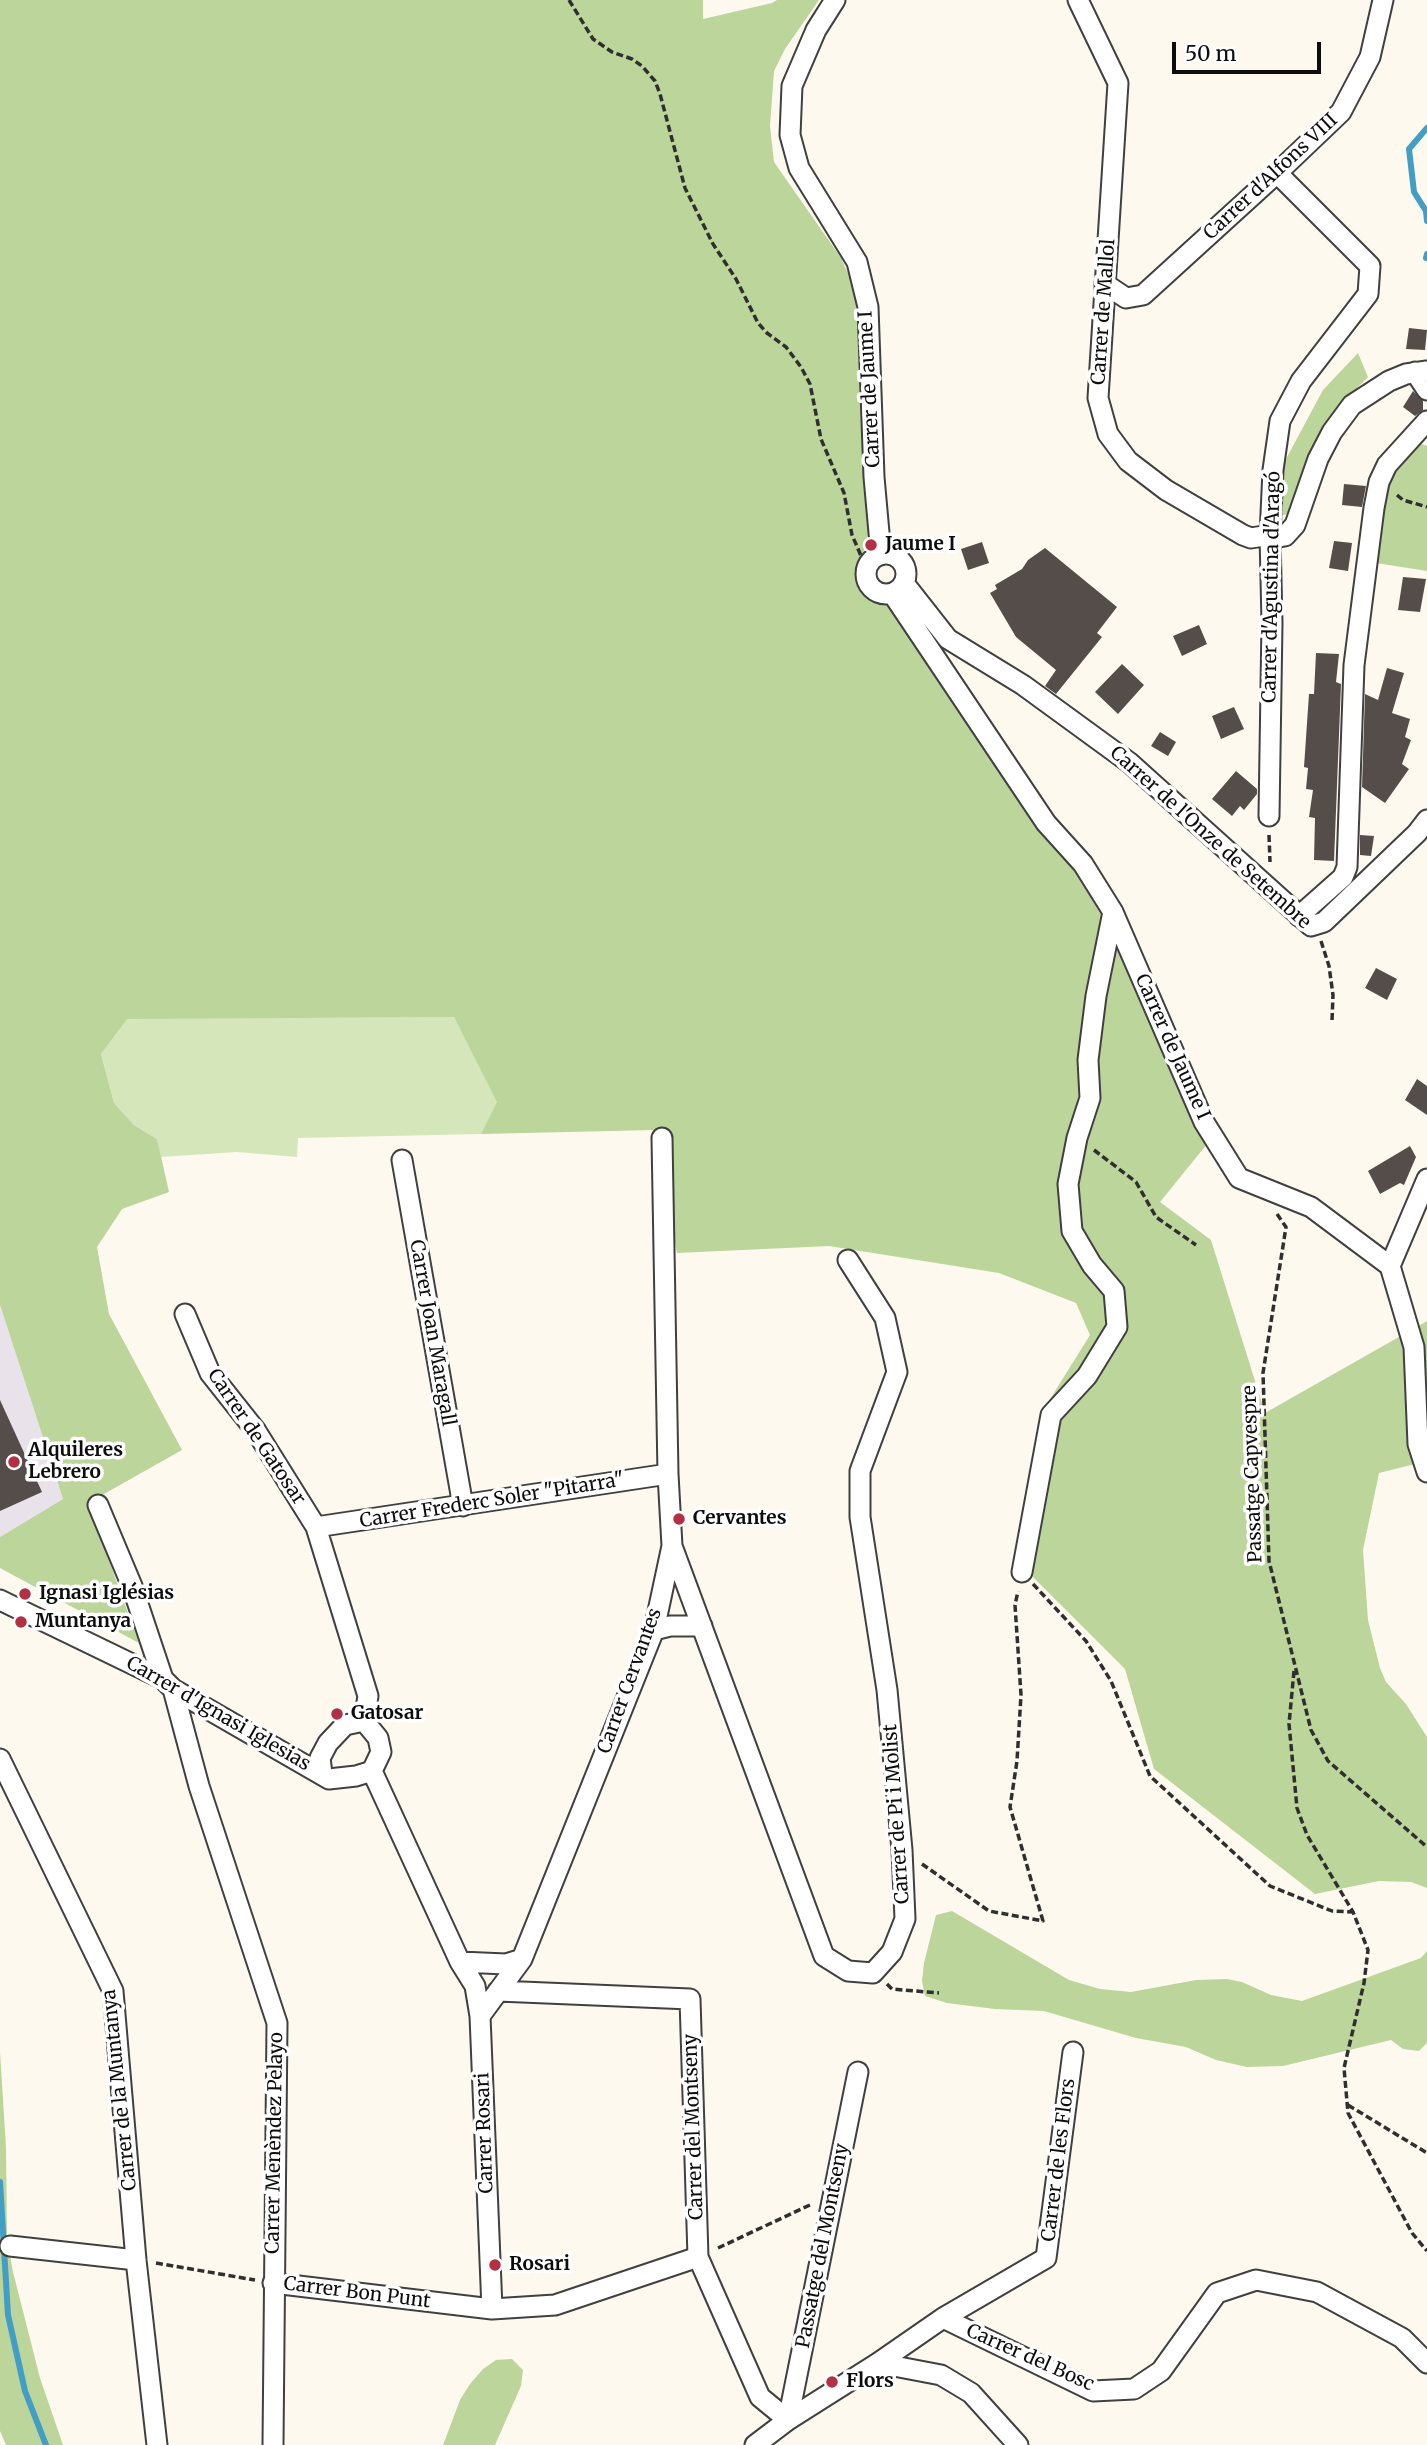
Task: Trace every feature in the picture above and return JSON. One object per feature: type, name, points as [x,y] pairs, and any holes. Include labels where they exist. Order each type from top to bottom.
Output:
[{"type":"street","name":"Carrer de Jaume I","points":[[835,0],[816,30],[792,86],[790,135],[799,169],[857,262],[867,307],[875,560],[866,575],[871,587],[883,594],[898,588],[906,572],[901,561],[892,555],[875,560]]},
{"type":"street","name":"Carrer d'Alfons VIII","points":[[1105,284],[1126,298],[1143,295],[1341,112],[1370,57],[1383,0]]},
{"type":"street","name":"Carrer de Mallol","points":[[1084,2],[1118,83],[1098,398],[1108,434],[1128,461],[1166,490],[1243,535],[1251,538],[1270,536]]},
{"type":"street","name":"Carrer d'Agustina d'Aragó","points":[[1269,816],[1272,623],[1270,536],[1273,470],[1280,421],[1301,381],[1368,294],[1370,266],[1277,173]]},
{"type":"street","points":[[1270,536],[1285,536],[1295,525],[1318,460],[1332,432],[1353,405],[1388,381],[1421,371],[1427,390]]},
{"type":"street","points":[[1305,921],[1343,877],[1347,867],[1354,665],[1377,491],[1392,458],[1427,421]]},
{"type":"street","name":"Carrer de Jaume I","points":[[898,588],[1046,823],[1083,863],[1113,912],[1204,1122],[1240,1178],[1311,1207],[1390,1266]]},
{"type":"street","name":"Carrer de l'Onze de Setembre","points":[[898,588],[948,639],[1024,685],[1130,763],[1305,921]]},
{"type":"street","points":[[1305,921],[1324,922],[1417,833],[1427,820]]},
{"type":"street","points":[[1022,1572],[1051,1415],[1087,1376],[1117,1327],[1114,1291],[1092,1265],[1072,1231],[1068,1184],[1077,1138],[1090,1098],[1089,1048],[1096,996],[1113,912]]},
{"type":"street","name":"Carrer Cervantes","points":[[480,2016],[522,1959],[654,1630],[672,1546],[668,1474],[662,1138]]},
{"type":"street","name":"Carrer Joan Maragall","points":[[402,1160],[463,1506]]},
{"type":"street","points":[[1427,1179],[1390,1266],[1414,1347],[1419,1444],[1427,1472]]},
{"type":"street","name":"Carrer de Pi i Molist","points":[[848,1260],[885,1318],[897,1372],[860,1471],[860,1506],[887,1690],[902,1850],[905,1919],[892,1952],[873,1973]]},
{"type":"street","name":"Carrer de Gatosar","points":[[184,1314],[211,1373],[256,1431],[316,1527],[368,1696],[363,1721]]},
{"type":"street","name":"Carrer Frederc Soler \"Pitarra\"","points":[[316,1527],[668,1474]]},
{"type":"street","name":"Carrer Menèndez Pelayo","points":[[98,1505],[168,1684],[276,2023],[273,2445]]},
{"type":"street","points":[[672,1546],[824,1956],[848,1971],[873,1973]]},
{"type":"street","name":"Carrer d'Ignasi Iglesias","points":[[0,1600],[168,1684],[322,1774]]},
{"type":"street","points":[[654,1630],[670,1626],[702,1626]]},
{"type":"street","points":[[363,1721],[378,1738],[381,1752],[372,1771],[329,1779],[322,1774],[320,1758],[328,1742],[345,1725],[363,1721]]},
{"type":"street","name":"Carrer de la Muntanya","points":[[0,1759],[113,1991],[136,2260],[157,2445]]},
{"type":"street","points":[[372,1771],[460,1962],[506,1964],[522,1959]]},
{"type":"street","name":"Carrer Rosari","points":[[460,1962],[475,1986],[480,2016],[492,2309]]},
{"type":"street","name":"Carrer del Montseny","points":[[498,1991],[690,1999],[698,2257],[760,2398],[788,2420]]},
{"type":"street","name":"Carrer de les Flors","points":[[755,2445],[788,2420],[878,2364],[943,2318],[1046,2258],[1073,2052]]},
{"type":"street","name":"Passatge del Montseny","points":[[788,2420],[858,2072]]},
{"type":"street","points":[[10,2246],[136,2260]]},
{"type":"street","name":"Carrer Bon Punt","points":[[273,2283],[492,2309],[555,2305],[698,2257]]},
{"type":"street","name":"Carrer del Bosc","points":[[943,2318],[1094,2391],[1134,2389],[1161,2371],[1217,2293],[1256,2280],[1317,2292],[1402,2338],[1427,2363]]},
{"type":"street","points":[[878,2364],[941,2375],[971,2393],[1018,2445]]},
{"type":"path","points":[[569,0],[593,39],[612,52],[632,59],[655,81],[685,188],[758,323],[767,334],[786,347],[810,384],[821,439],[844,493],[852,536],[859,555],[875,560]]},
{"type":"path","points":[[1393,492],[1403,499],[1427,507]]},
{"type":"path","points":[[1269,816],[1270,889]]},
{"type":"path","name":"Carrer de l'Onze de Setembre","points":[[1305,921],[1322,942],[1329,966],[1333,995],[1332,1021]]},
{"type":"path","points":[[1077,1138],[1136,1181],[1156,1217],[1196,1245]]},
{"type":"path","name":"Passatge Capvespre","points":[[1256,1184],[1286,1227],[1263,1373],[1269,1561],[1311,1730],[1328,1761],[1427,1847]]},
{"type":"path","points":[[902,1850],[989,1910],[1042,1921],[1010,1807],[1017,1760],[1021,1695],[1015,1605],[1022,1572]]},
{"type":"path","points":[[1022,1572],[1086,1641],[1104,1671],[1150,1776],[1270,1886],[1332,1911],[1353,1912]]},
{"type":"path","points":[[1295,1665],[1289,1724],[1297,1808],[1307,1835],[1353,1912],[1368,1950],[1364,1983],[1344,2068],[1348,2113],[1412,2233],[1427,2251]]},
{"type":"path","points":[[873,1973],[892,1989],[939,1993]]},
{"type":"path","points":[[1347,2105],[1427,2153]]},
{"type":"path","points":[[698,2257],[833,2194]]},
{"type":"path","name":"Carrer Bon Punt","points":[[136,2260],[273,2283]]},
{"type":"shaded area","points":[[0,1305],[63,1499],[0,1537]]},
{"type":"green space","points":[[0,0],[703,0],[703,19],[777,0],[819,0],[785,49],[774,71],[770,126],[774,162],[841,258],[856,291],[869,525],[867,542],[858,567],[862,586],[896,612],[953,699],[1100,907],[1207,1144],[1160,1202],[1211,1240],[1265,1413],[1427,1321],[1427,1461],[1379,1473],[1363,1550],[1368,1620],[1380,1668],[1386,1682],[1406,1704],[1427,1737],[1427,1888],[1411,1882],[1379,1881],[1315,1894],[1154,1769],[1125,1669],[1015,1559],[1042,1412],[1090,1335],[1076,1303],[999,1273],[829,1246],[677,1253],[654,1130],[481,1134],[497,1102],[454,1017],[127,1019],[101,1054],[114,1103],[134,1125],[157,1139],[169,1192],[122,1209],[97,1247],[109,1314],[182,1450],[88,1503],[139,1643],[0,1568],[0,1537],[63,1499],[0,1305]]},
{"type":"green space","points":[[1358,353],[1368,377],[1345,400],[1305,469],[1291,509],[1288,514],[1280,516],[1279,472],[1323,390]]},
{"type":"green space","points":[[1419,443],[1427,446],[1427,571],[1376,563],[1390,474]]},
{"type":"green space","points":[[454,1017],[498,1102],[481,1134],[298,1138],[297,1157],[237,1152],[161,1157],[157,1139],[134,1125],[114,1103],[101,1054],[127,1018]]},
{"type":"green space","points":[[952,1911],[1069,1980],[1100,1989],[1131,1992],[1196,1980],[1227,1979],[1242,1982],[1271,1995],[1302,2001],[1421,1958],[1427,1951],[1427,2043],[1419,2051],[1403,2049],[1391,2040],[1283,2066],[1247,2067],[1216,2060],[1186,2047],[1136,2038],[1044,2011],[947,2003],[925,1996],[922,1981],[936,1915]]},
{"type":"green space","points":[[0,2052],[6,2147],[7,2239],[40,2378],[63,2445],[6,2445],[0,2431]]},
{"type":"green space","points":[[512,2359],[523,2370],[521,2386],[495,2445],[443,2445],[460,2400],[470,2384],[483,2369],[496,2360]]},
{"type":"building","points":[[1409,328],[1427,330],[1425,350],[1406,349]]},
{"type":"building","points":[[1413,391],[1423,401],[1423,410],[1415,416],[1403,407]]},
{"type":"building","points":[[1344,484],[1366,486],[1362,507],[1342,505]]},
{"type":"building","points":[[1334,541],[1352,543],[1348,571],[1329,568]]},
{"type":"building","points":[[982,542],[989,563],[968,570],[961,549]]},
{"type":"building","points":[[1045,548],[1117,607],[1097,633],[1102,637],[1056,694],[1045,686],[1056,670],[1016,637],[990,593],[997,589],[995,585],[1022,569],[1028,560]]},
{"type":"building","points":[[1403,577],[1426,579],[1420,612],[1398,610]]},
{"type":"building","points":[[1199,625],[1207,644],[1182,656],[1173,636]]},
{"type":"building","points":[[1316,653],[1339,654],[1336,682],[1341,684],[1334,861],[1314,860],[1315,818],[1309,817],[1313,790],[1306,789],[1308,768],[1304,767],[1309,694],[1314,694]]},
{"type":"building","points":[[1122,664],[1144,685],[1118,714],[1095,692]]},
{"type":"building","points":[[1387,668],[1404,673],[1392,713],[1410,719],[1405,737],[1411,740],[1402,764],[1409,769],[1385,803],[1362,787],[1365,694],[1378,700]]},
{"type":"building","points":[[1234,707],[1244,729],[1221,739],[1212,716]]},
{"type":"building","points":[[1160,732],[1176,742],[1168,756],[1151,746]]},
{"type":"building","points":[[1236,771],[1257,789],[1257,794],[1244,810],[1240,806],[1232,816],[1212,799]]},
{"type":"building","points":[[1360,835],[1374,836],[1371,856],[1360,855]]},
{"type":"building","points":[[1376,968],[1397,979],[1387,1000],[1365,988]]},
{"type":"building","points":[[1417,1079],[1427,1086],[1427,1115],[1405,1100]]},
{"type":"building","points":[[1410,1146],[1416,1157],[1404,1185],[1400,1183],[1380,1194],[1368,1171]]},
{"type":"building","name":"Alquileres Lebrero","points":[[0,1400],[42,1492],[0,1511]]},
{"type":"waterway","points":[[1427,128],[1409,149],[1414,192],[1426,211],[1427,221]]},
{"type":"waterway","points":[[1426,258],[1427,254]]},
{"type":"waterway","points":[[0,2182],[8,2315],[25,2391],[46,2445]]},
{"type":"place","name":"Jaume I","points":[[871,545]]},
{"type":"place","name":"Alquileres Lebrero","points":[[14,1462]]},
{"type":"place","name":"Cervantes","points":[[679,1519]]},
{"type":"place","name":"Ignasi Iglésias","points":[[25,1594]]},
{"type":"place","name":"Muntanya","points":[[21,1622]]},
{"type":"place","name":"Gatosar","points":[[337,1714]]},
{"type":"place","name":"Rosari","points":[[495,2265]]},
{"type":"place","name":"Flors","points":[[832,2382]]}]
